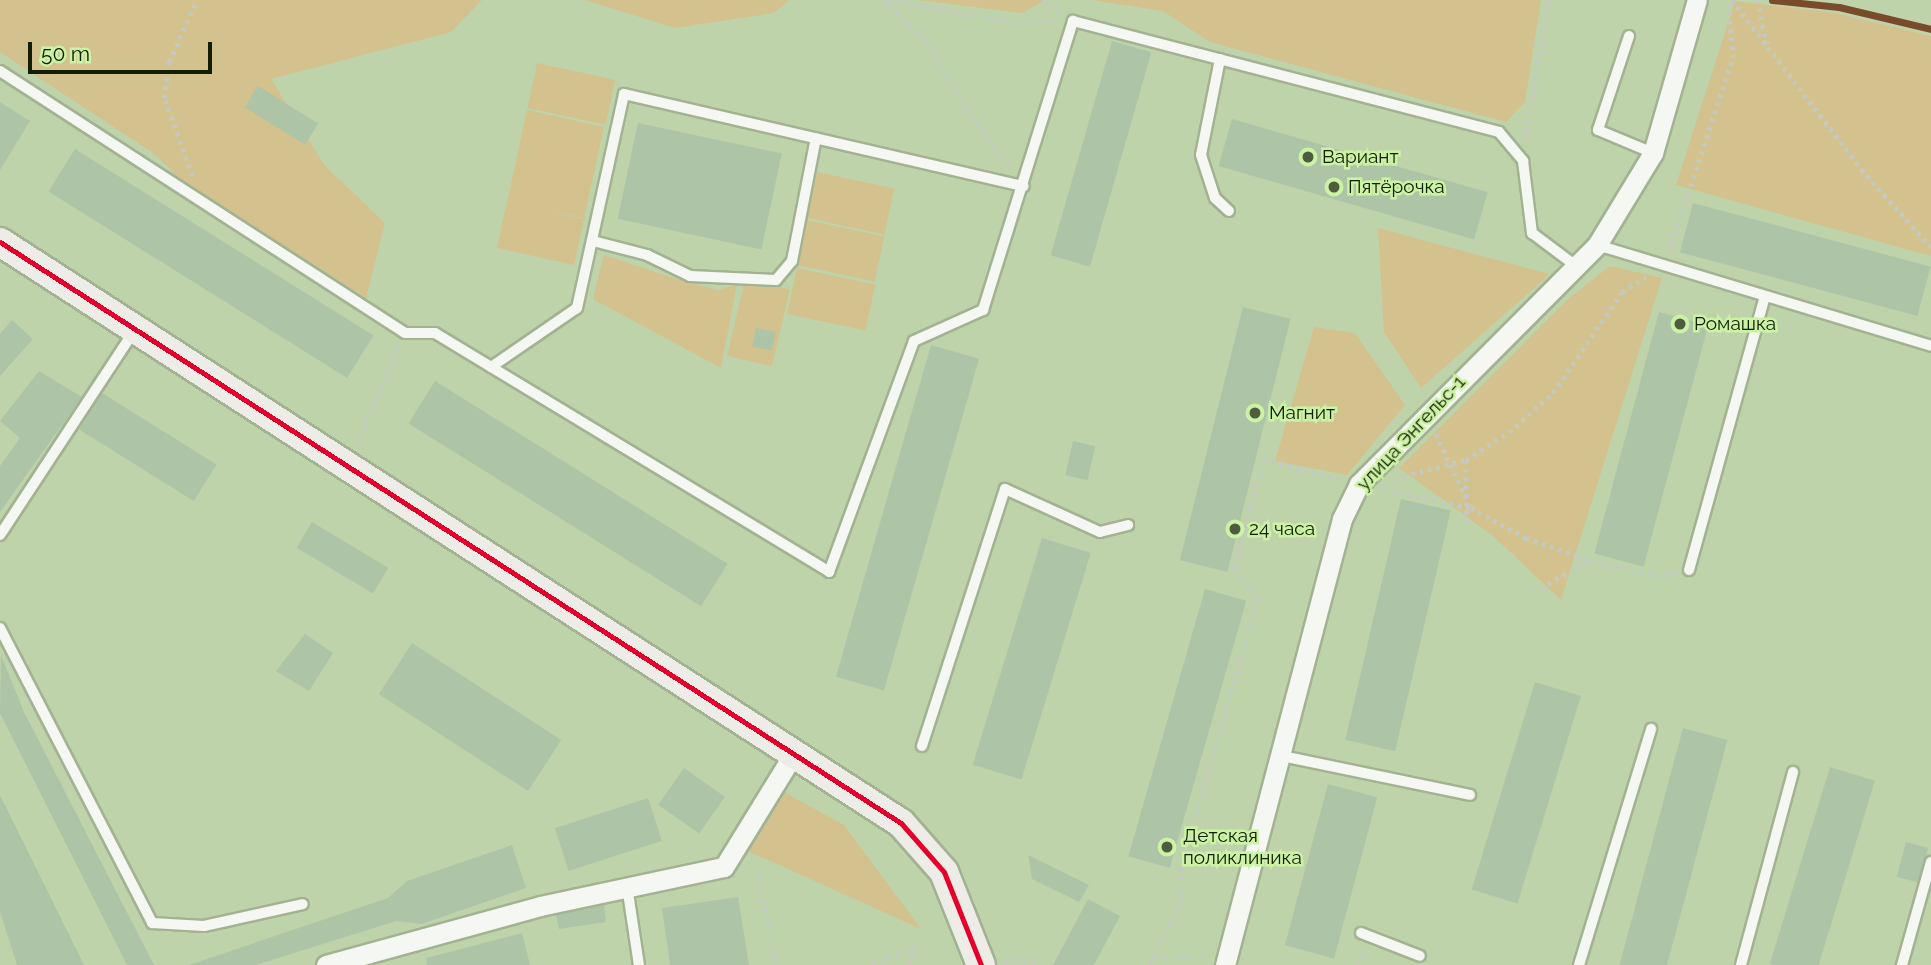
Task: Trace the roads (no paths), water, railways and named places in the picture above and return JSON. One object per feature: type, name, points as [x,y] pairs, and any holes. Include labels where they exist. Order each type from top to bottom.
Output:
[{"type":"main road","points":[[0,242],[794,753],[921,842],[944,872],[981,965]]},
{"type":"street","name":"улица Энгельс-1","points":[[1228,961],[1342,519],[1359,484],[1424,414],[1597,245],[1653,153],[1697,0]]},
{"type":"street","points":[[326,965],[627,886],[724,867],[794,753]]},
{"type":"lane","points":[[0,71],[405,333],[435,333],[829,572],[914,341],[984,310],[1073,21],[1499,132],[1523,161],[1532,233],[1576,266]]},
{"type":"lane","points":[[1629,36],[1598,130],[1653,153]]},
{"type":"lane","points":[[1220,59],[1201,155],[1215,198],[1229,211]]},
{"type":"lane","points":[[491,367],[577,308],[624,94],[1024,186]]},
{"type":"lane","points":[[593,241],[647,255],[690,276],[776,280],[792,261],[816,138]]},
{"type":"lane","points":[[1597,245],[1764,300],[1931,346]]},
{"type":"lane","points":[[1689,570],[1764,300]]},
{"type":"lane","points":[[0,535],[136,328]]},
{"type":"lane","points":[[922,746],[1005,489],[1100,532],[1128,525]]},
{"type":"lane","points":[[0,628],[152,923],[204,926],[303,904]]},
{"type":"lane","points":[[1579,965],[1651,729]]},
{"type":"lane","points":[[1282,756],[1470,795]]},
{"type":"lane","points":[[1741,965],[1793,772]]},
{"type":"lane","points":[[1902,965],[1931,862]]},
{"type":"lane","points":[[627,886],[639,965]]},
{"type":"lane","points":[[1361,933],[1420,956]]},
{"type":"place","name":"Вариант","points":[[1308,157]]},
{"type":"place","name":"Пятёрочка","points":[[1334,187]]},
{"type":"place","name":"Ромашка","points":[[1680,324]]},
{"type":"place","name":"Магнит","points":[[1255,413]]},
{"type":"place","name":"24 часа","points":[[1235,529]]},
{"type":"place","name":"Детская поликлиника","points":[[1167,847]]}]
